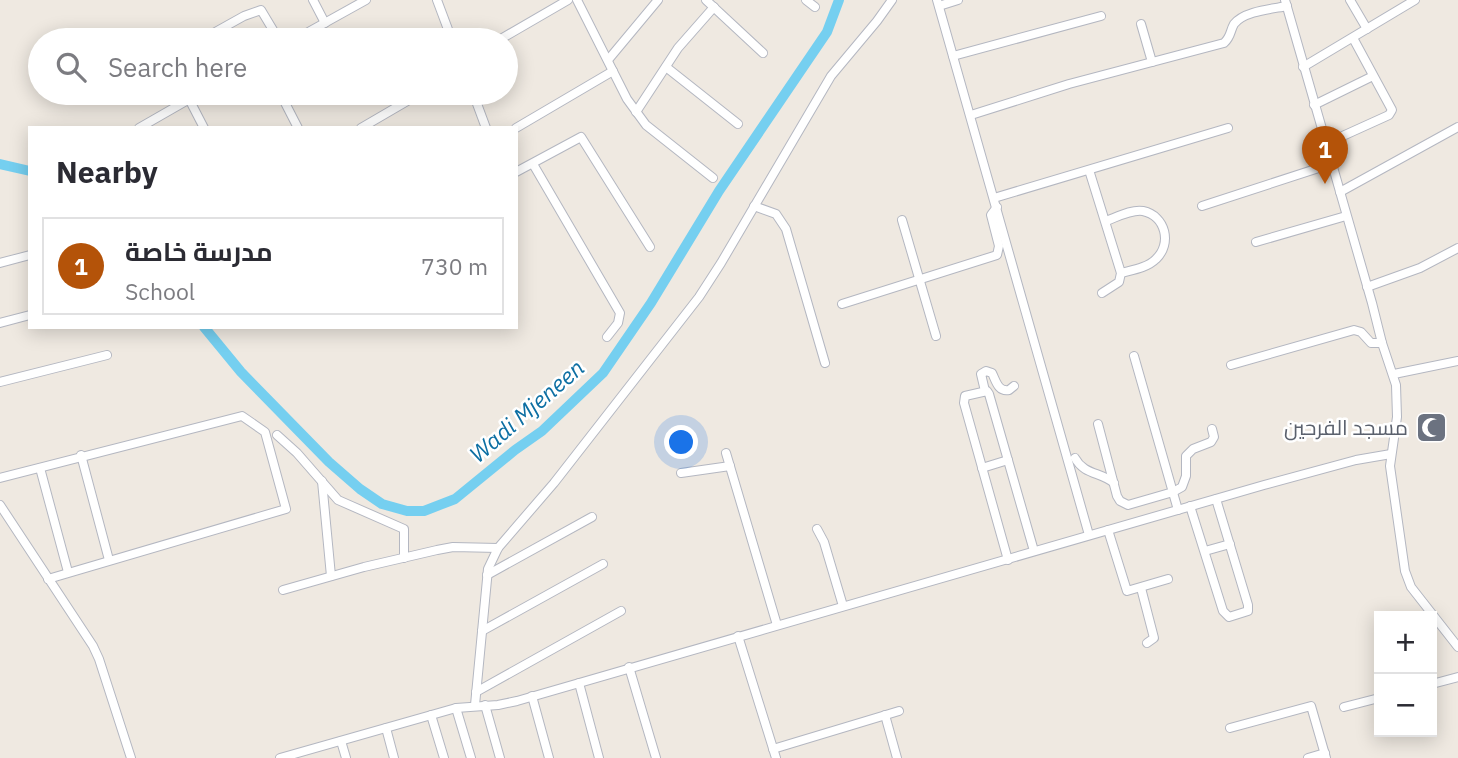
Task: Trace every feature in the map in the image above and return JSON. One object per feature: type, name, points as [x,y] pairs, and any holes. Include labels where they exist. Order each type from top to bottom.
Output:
[{"type":"street","points":[[313,0],[326,23]]},
{"type":"street","points":[[317,28],[366,0]]},
{"type":"street","points":[[438,0],[447,28]]},
{"type":"street","points":[[518,29],[568,0]]},
{"type":"street","points":[[577,0],[636,112],[646,125],[712,178]]},
{"type":"street","points":[[608,60],[658,0]]},
{"type":"street","points":[[706,0],[763,53]]},
{"type":"street","points":[[806,0],[815,7]]},
{"type":"street","points":[[475,705],[487,575],[498,548],[554,483],[699,297],[722,263],[831,76],[892,0]]},
{"type":"street","points":[[958,0],[938,3],[1090,535]]},
{"type":"street","points":[[1350,0],[1367,29]]},
{"type":"street","points":[[1303,67],[1415,0]]},
{"type":"street","points":[[971,115],[1069,84],[1224,43],[1230,38],[1237,20],[1286,3],[1381,343],[1394,374],[1397,408],[1391,454],[1391,479],[1407,579],[1458,648]]},
{"type":"street","points":[[636,112],[678,48],[714,7]]},
{"type":"street","points":[[222,28],[261,10],[272,28]]},
{"type":"street","points":[[953,56],[1101,16]]},
{"type":"street","points":[[1141,24],[1152,62]]},
{"type":"street","points":[[1325,144],[1389,115],[1392,110],[1353,38]]},
{"type":"street","points":[[666,67],[738,124]]},
{"type":"street","points":[[518,127],[613,71]]},
{"type":"street","points":[[1314,105],[1373,76]]},
{"type":"street","points":[[154,124],[181,105]]},
{"type":"street","points":[[192,105],[203,126]]},
{"type":"street","points":[[286,105],[297,126]]},
{"type":"street","points":[[363,126],[400,105]]},
{"type":"street","points":[[477,105],[485,126]]},
{"type":"street","points":[[1340,192],[1458,127]]},
{"type":"street","points":[[994,198],[1228,128]]},
{"type":"street","points":[[518,171],[581,137],[650,247]]},
{"type":"street","points":[[533,164],[620,313],[620,321],[607,337]]},
{"type":"street","points":[[1202,206],[1331,164]]},
{"type":"street","points":[[1089,170],[1121,273],[1119,282],[1102,292]]},
{"type":"street","points":[[754,206],[776,215],[786,229],[825,363]]},
{"type":"street","points":[[842,304],[997,255],[999,246],[991,215],[997,207]]},
{"type":"street","points":[[1106,221],[1134,211],[1143,211],[1159,222],[1165,231],[1163,250],[1155,260],[1142,268],[1121,273]]},
{"type":"street","points":[[1256,242],[1346,216]]},
{"type":"street","points":[[902,220],[936,336]]},
{"type":"street","points":[[1367,287],[1411,272],[1458,248]]},
{"type":"street","points":[[0,263],[28,256]]},
{"type":"street","points":[[0,323],[28,316]]},
{"type":"street","points":[[1231,365],[1354,330],[1361,332],[1371,343],[1381,343]]},
{"type":"street","points":[[0,382],[107,355]]},
{"type":"street","points":[[1134,356],[1178,510]]},
{"type":"street","points":[[1394,374],[1458,361]]},
{"type":"street","points":[[1014,386],[1005,391],[1000,388],[992,373],[986,371],[981,374],[1034,551]]},
{"type":"street","points":[[985,391],[965,396],[963,401],[1008,560]]},
{"type":"street","points":[[0,478],[242,416],[265,432],[286,509],[48,579]]},
{"type":"street","points":[[1098,424],[1120,501],[1128,505],[1173,492],[1185,482],[1186,456],[1193,449],[1211,442],[1214,436],[1212,429]]},
{"type":"street","points":[[277,435],[297,453],[338,500],[375,519],[404,529],[404,558]]},
{"type":"street","points":[[726,453],[777,625]]},
{"type":"street","points":[[280,758],[456,708],[506,704],[1191,506],[1346,463],[1391,454]]},
{"type":"street","points":[[82,456],[109,560]]},
{"type":"street","points":[[1075,458],[1086,471],[1114,483]]},
{"type":"street","points":[[982,468],[1008,460]]},
{"type":"street","points":[[681,473],[730,466]]},
{"type":"street","points":[[40,468],[68,572]]},
{"type":"street","points":[[322,481],[331,576]]},
{"type":"street","points":[[1191,506],[1226,615],[1229,617],[1244,613],[1248,611],[1248,605],[1216,499]]},
{"type":"street","points":[[0,505],[99,659],[131,758]]},
{"type":"street","points":[[487,575],[592,517]]},
{"type":"street","points":[[817,529],[824,542],[843,606]]},
{"type":"street","points":[[1108,530],[1126,591],[1168,579]]},
{"type":"street","points":[[1205,551],[1230,544]]},
{"type":"street","points":[[282,590],[453,547],[498,548]]},
{"type":"street","points":[[482,631],[603,564]]},
{"type":"street","points":[[1141,588],[1154,638],[1147,643]]},
{"type":"street","points":[[476,692],[621,611]]},
{"type":"street","points":[[738,636],[774,753],[899,711]]},
{"type":"street","points":[[629,667],[656,758]]},
{"type":"street","points":[[1437,683],[1458,677]]},
{"type":"street","points":[[579,683],[599,758]]},
{"type":"street","points":[[532,696],[549,758]]},
{"type":"street","points":[[1344,707],[1374,699]]},
{"type":"street","points":[[485,705],[500,758]]},
{"type":"street","points":[[1230,728],[1311,706],[1326,755],[1308,758]]},
{"type":"street","points":[[456,708],[471,758]]},
{"type":"street","points":[[431,715],[444,758]]},
{"type":"street","points":[[885,715],[897,758]]},
{"type":"street","points":[[386,728],[394,758]]},
{"type":"street","points":[[341,741],[346,758]]},
{"type":"waterway","name":"Wadi Mjeneen","points":[[206,329],[241,372],[329,462],[382,504],[407,511],[424,511],[455,499],[542,431],[603,373],[651,303],[719,191],[827,32],[839,0]]},
{"type":"waterway","name":"Wadi Mjeneen","points":[[0,164],[28,171]]},
{"type":"place","name":"مدرسة خاصة","points":[[1325,184]]},
{"type":"place","name":"مسجد الفرحين","points":[[1431,428]]}]
